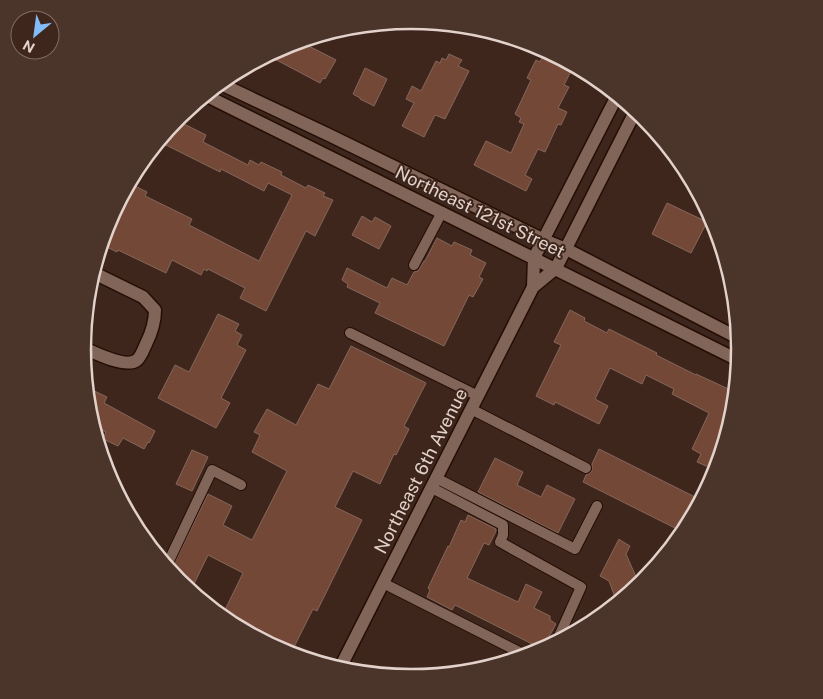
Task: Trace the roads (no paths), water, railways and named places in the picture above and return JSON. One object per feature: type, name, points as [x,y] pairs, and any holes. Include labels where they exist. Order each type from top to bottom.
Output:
[{"type":"street","name":"Northeast 121st Street","points":[[227,87],[566,249],[732,335]]},
{"type":"street","name":"Northeast 121st Street","points":[[212,98],[732,356]]},
{"type":"street","name":"Northeast 6th Avenue","points":[[533,287],[534,258],[614,101]]},
{"type":"street","name":"Northeast 6th Avenue","points":[[343,663],[533,287],[556,268],[632,117]]},
{"type":"street","points":[[91,351],[122,362],[131,363],[138,360],[152,333],[155,321],[155,310],[143,298],[100,276]]},
{"type":"lane","points":[[414,265],[442,212]]},
{"type":"lane","points":[[350,333],[478,396]]},
{"type":"lane","points":[[472,409],[586,468]]},
{"type":"lane","points":[[169,560],[212,470],[241,484]]},
{"type":"lane","points":[[434,483],[574,549],[597,506]]},
{"type":"lane","points":[[434,483],[503,525],[503,535],[500,542],[581,587],[560,633]]},
{"type":"lane","points":[[383,583],[520,651]]}]
